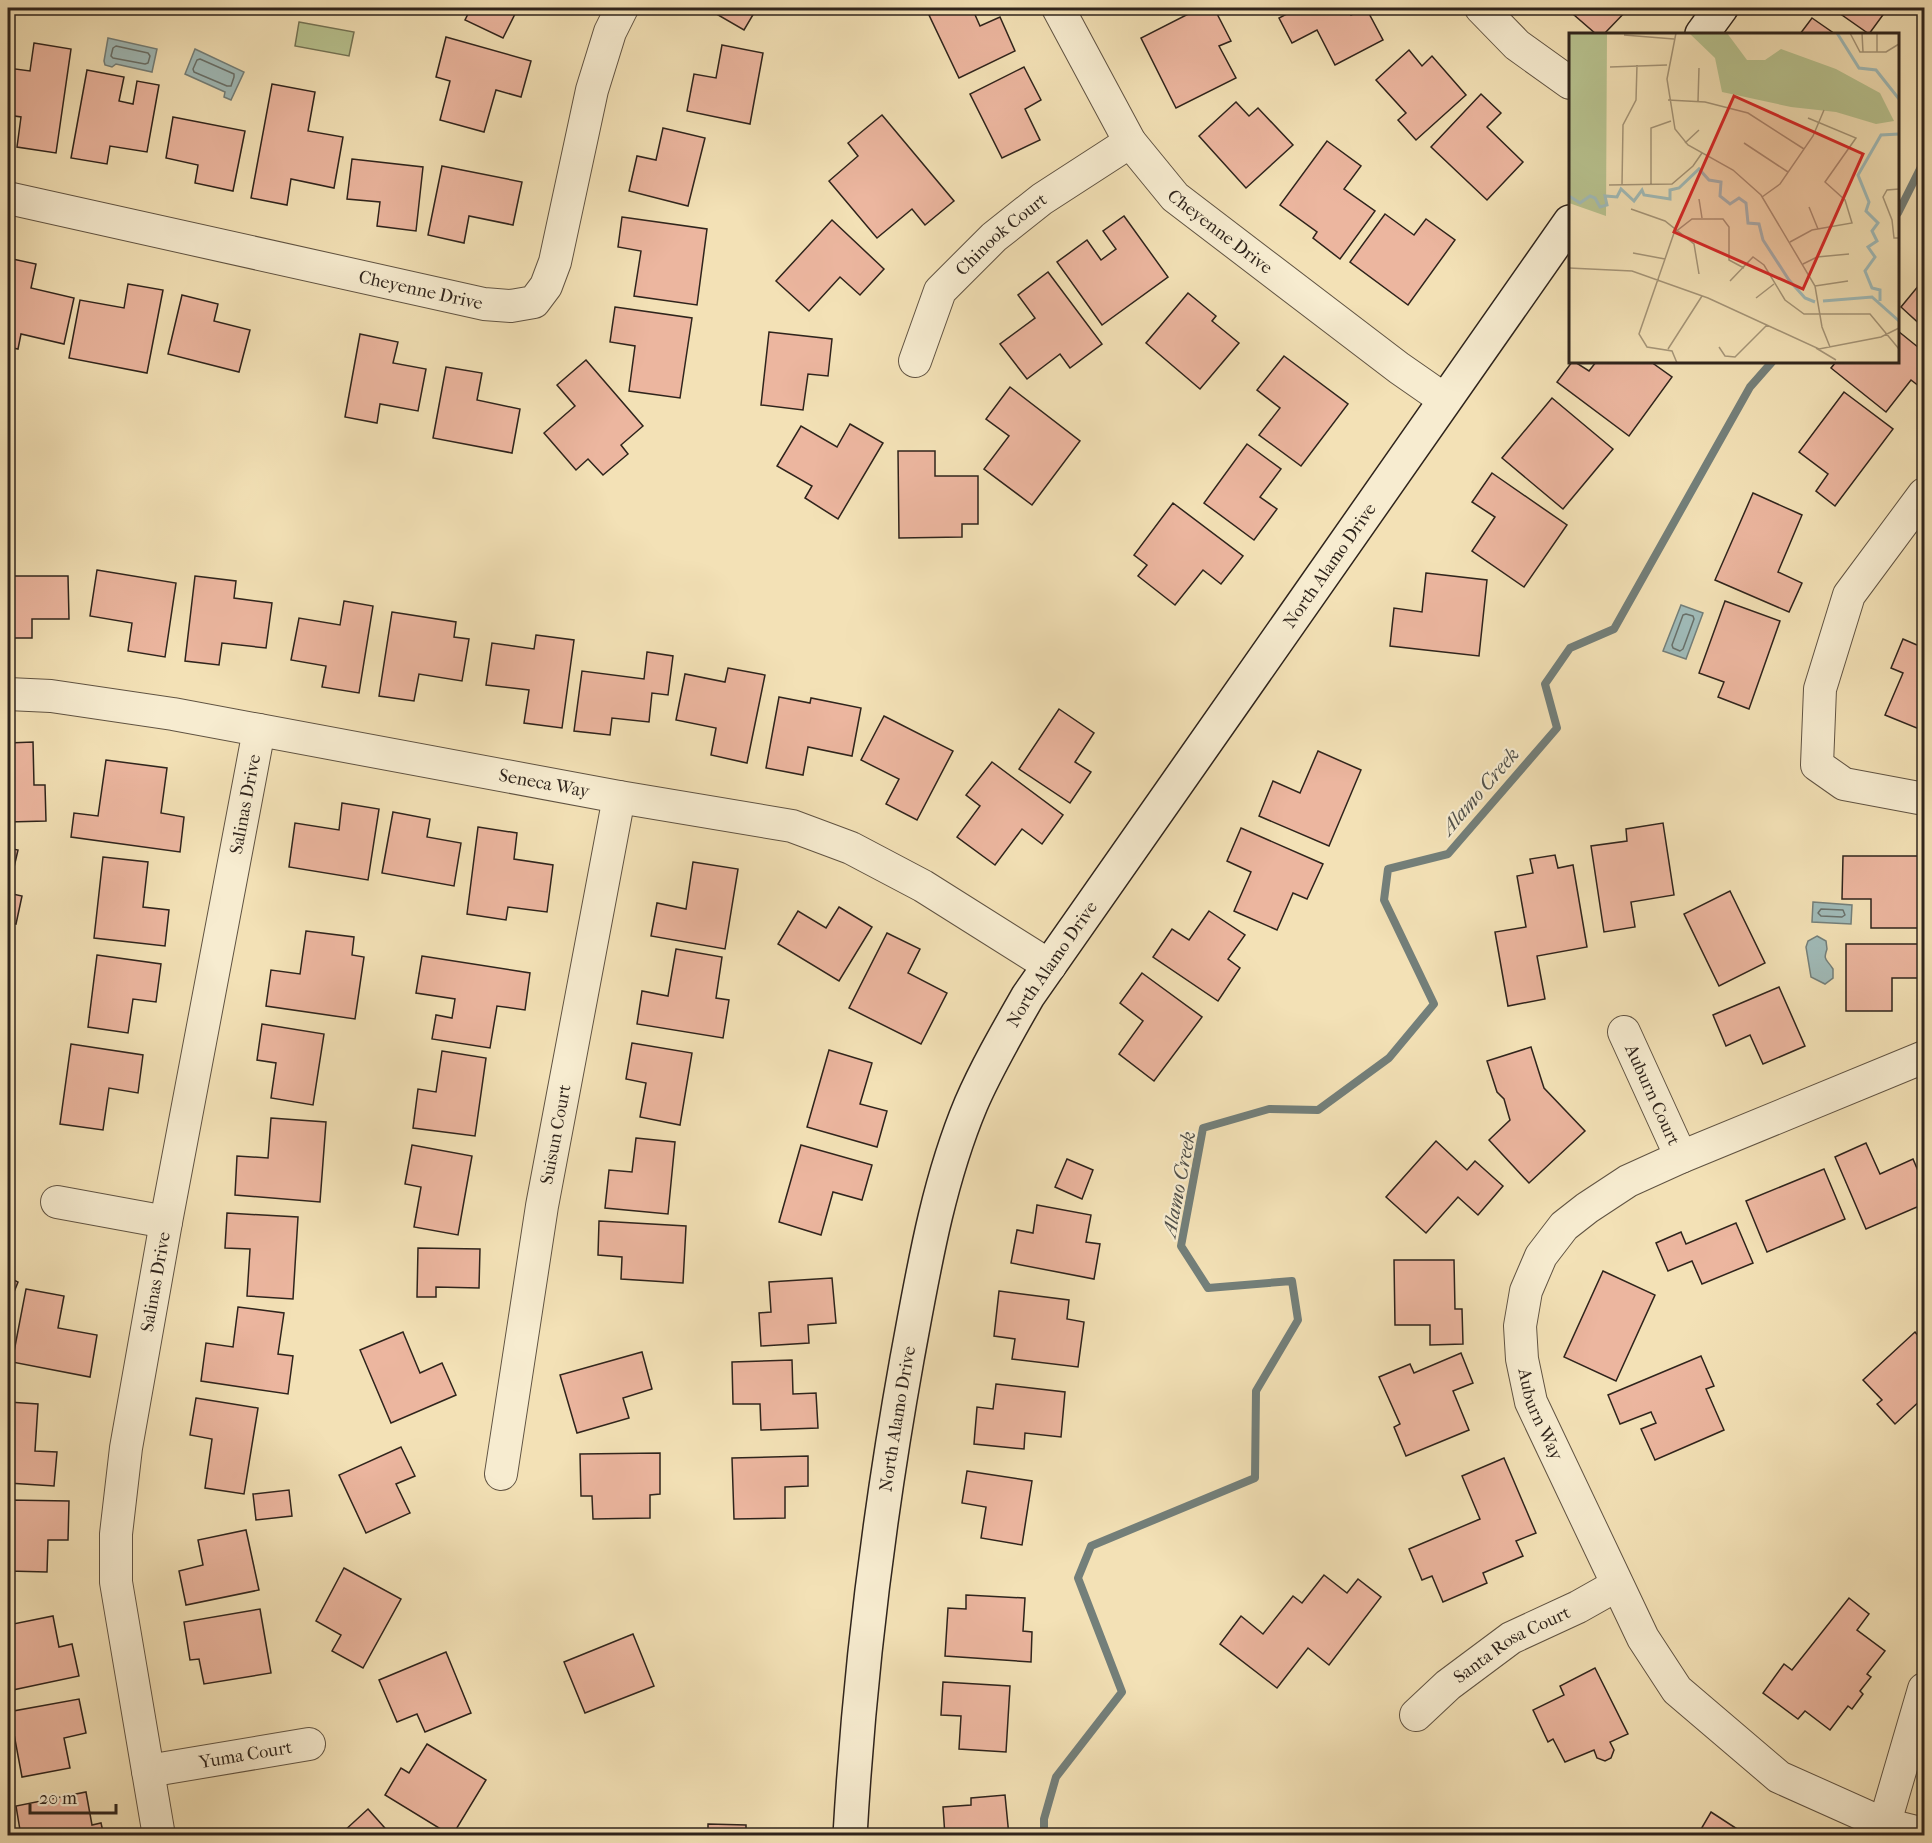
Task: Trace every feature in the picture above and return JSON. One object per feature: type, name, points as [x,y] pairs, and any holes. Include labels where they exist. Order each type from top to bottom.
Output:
[{"type":"street","name":"Cheyenne Drive","points":[[8,198],[484,304],[511,306],[534,303],[546,286],[555,262],[592,90],[610,32],[622,8]]},
{"type":"street","name":"Cheyenne Drive","points":[[1058,8],[1130,142],[1175,197],[1390,361],[1445,400]]},
{"type":"street","points":[[1481,8],[1517,45],[1569,82]]},
{"type":"street","points":[[1703,33],[1721,8]]},
{"type":"street","name":"Chinook Court","points":[[915,361],[940,291],[994,237],[1042,199],[1130,142]]},
{"type":"street","name":"North Alamo Drive","points":[[850,1836],[854,1754],[888,1465],[921,1284],[939,1203],[971,1105],[1028,996],[1569,223]]},
{"type":"street","points":[[1924,494],[1849,596],[1820,689],[1817,737],[1817,765],[1844,784],[1924,799]]},
{"type":"street","name":"Seneca Way","points":[[8,694],[51,696],[173,714],[619,797],[792,826],[842,845],[923,886],[1050,966]]},
{"type":"street","name":"Salinas Drive","points":[[159,1836],[116,1582],[116,1534],[126,1449],[166,1222],[259,730]]},
{"type":"street","name":"Suisun Court","points":[[501,1474],[542,1206],[619,797]]},
{"type":"street","name":"Auburn Court","points":[[1624,1032],[1681,1157]]},
{"type":"street","name":"Auburn Way","points":[[1924,1057],[1681,1157],[1628,1181],[1587,1208],[1564,1226],[1541,1256],[1526,1291],[1520,1326],[1522,1359],[1531,1402],[1643,1638],[1677,1690],[1779,1777],[1883,1830],[1924,1834]]},
{"type":"street","points":[[57,1203],[166,1222]]},
{"type":"street","name":"Santa Rosa Court","points":[[1416,1715],[1449,1685],[1511,1638],[1578,1607],[1617,1585]]},
{"type":"street","points":[[1883,1830],[1924,1689]]},
{"type":"street","name":"Yuma Court","points":[[148,1771],[309,1744]]},
{"type":"green space","points":[[299,22],[354,32],[349,56],[295,46]]},
{"type":"water","points":[[108,38],[157,49],[152,72],[116,64],[112,67],[105,65]]},
{"type":"water","points":[[195,49],[244,72],[231,100],[224,97],[225,92],[185,74]]},
{"type":"water","points":[[1681,605],[1703,613],[1686,659],[1663,651]]},
{"type":"water","points":[[1813,902],[1852,905],[1851,924],[1812,922]]},
{"type":"water","points":[[1817,936],[1826,941],[1825,958],[1833,969],[1833,978],[1825,984],[1811,977],[1806,947],[1808,941]]},
{"type":"building","points":[[471,8],[518,8],[503,38],[465,20]]},
{"type":"building","points":[[706,8],[757,8],[744,30]]},
{"type":"building","points":[[944,8],[972,8],[980,26],[1000,17],[1015,51],[959,78],[929,15]]},
{"type":"building","points":[[1200,8],[1214,8],[1231,41],[1219,46],[1236,78],[1176,108],[1141,38]]},
{"type":"building","points":[[1298,8],[1347,8],[1351,15],[1366,8],[1383,40],[1335,65],[1317,30],[1292,43],[1279,18]]},
{"type":"building","points":[[1566,8],[1629,8],[1605,33],[1595,33]]},
{"type":"building","points":[[1832,8],[1888,8],[1868,33]]},
{"type":"building","points":[[1812,18],[1834,33],[1801,33]]},
{"type":"building","points":[[446,37],[531,61],[521,97],[496,90],[484,132],[440,120],[450,81],[436,77]]},
{"type":"building","points":[[34,43],[71,49],[56,153],[17,147],[21,117],[8,115],[8,68],[30,71]]},
{"type":"building","points":[[722,45],[763,53],[750,124],[687,111],[694,74],[716,78]]},
{"type":"building","points":[[1409,50],[1422,66],[1432,56],[1466,95],[1416,140],[1398,120],[1406,113],[1376,80]]},
{"type":"building","points":[[1024,67],[1041,100],[1025,109],[1040,140],[1002,158],[970,94]]},
{"type":"building","points":[[87,70],[124,77],[119,101],[133,104],[137,81],[159,85],[147,152],[110,146],[107,164],[71,158]]},
{"type":"building","points":[[272,84],[315,92],[308,131],[343,137],[334,188],[291,179],[287,205],[251,198]]},
{"type":"building","points":[[1481,94],[1501,113],[1487,127],[1523,162],[1487,200],[1431,147]]},
{"type":"building","points":[[1236,102],[1249,116],[1258,108],[1293,145],[1246,188],[1199,136]]},
{"type":"building","points":[[882,115],[954,201],[925,225],[912,209],[877,238],[829,181],[858,156],[848,143]]},
{"type":"building","points":[[173,117],[245,131],[233,191],[195,183],[198,165],[166,158]]},
{"type":"building","points":[[663,128],[705,138],[688,206],[629,191],[637,156],[656,160]]},
{"type":"building","points":[[1327,141],[1361,166],[1344,189],[1375,211],[1340,259],[1313,238],[1317,232],[1280,205]]},
{"type":"building","points":[[352,159],[423,167],[416,231],[377,226],[380,202],[347,199]]},
{"type":"building","points":[[442,166],[522,182],[513,225],[469,216],[464,243],[428,235]]},
{"type":"building","points":[[1385,214],[1414,235],[1426,219],[1455,240],[1408,305],[1350,262]]},
{"type":"building","points":[[1124,216],[1168,277],[1102,325],[1057,262],[1087,240],[1101,260],[1116,249],[1103,231]]},
{"type":"building","points":[[622,217],[707,229],[697,305],[634,296],[641,251],[618,247]]},
{"type":"building","points":[[832,220],[884,269],[860,295],[840,277],[809,311],[776,281]]},
{"type":"building","points":[[8,258],[36,264],[31,288],[74,298],[64,344],[21,334],[18,349],[8,347]]},
{"type":"building","points":[[1048,272],[1102,344],[1070,368],[1060,354],[1027,379],[1000,344],[1035,318],[1018,295]]},
{"type":"building","points":[[1924,279],[1924,328],[1901,307]]},
{"type":"building","points":[[128,284],[163,290],[147,373],[69,358],[80,300],[124,308]]},
{"type":"building","points":[[1188,293],[1216,316],[1212,321],[1239,343],[1200,389],[1146,343]]},
{"type":"building","points":[[182,295],[218,304],[214,321],[250,330],[239,372],[168,354]]},
{"type":"building","points":[[615,307],[692,318],[680,398],[629,391],[635,346],[610,342]]},
{"type":"building","points":[[769,332],[832,339],[828,376],[808,374],[803,410],[761,405]]},
{"type":"building","points":[[1899,332],[1924,352],[1924,390],[1911,380],[1886,412],[1831,368],[1835,363],[1899,363]]},
{"type":"building","points":[[360,334],[398,342],[393,363],[426,369],[418,411],[380,404],[377,423],[345,417]]},
{"type":"building","points":[[1284,356],[1348,404],[1301,466],[1259,435],[1280,408],[1257,390]]},
{"type":"building","points":[[586,360],[643,426],[621,445],[628,454],[603,475],[588,459],[576,470],[544,433],[575,406],[557,385]]},
{"type":"building","points":[[1571,363],[1577,363],[1589,371],[1595,363],[1652,363],[1672,377],[1629,436],[1557,382]]},
{"type":"building","points":[[446,367],[482,373],[477,400],[520,409],[512,453],[433,438]]},
{"type":"building","points":[[1010,387],[1080,441],[1032,505],[984,469],[1009,436],[986,419]]},
{"type":"building","points":[[1844,392],[1893,429],[1835,506],[1816,491],[1828,474],[1799,452]]},
{"type":"building","points":[[1552,398],[1613,449],[1563,509],[1502,458]]},
{"type":"building","points":[[850,424],[883,443],[838,519],[805,498],[812,486],[777,466],[801,426],[837,447]]},
{"type":"building","points":[[1247,444],[1281,469],[1260,497],[1277,509],[1254,540],[1204,503]]},
{"type":"building","points":[[898,451],[935,451],[935,476],[978,476],[978,524],[962,524],[962,537],[899,538]]},
{"type":"building","points":[[1492,473],[1567,525],[1524,587],[1472,551],[1495,517],[1472,502]]},
{"type":"building","points":[[1753,493],[1802,515],[1778,572],[1802,583],[1789,612],[1715,580]]},
{"type":"building","points":[[1173,503],[1243,556],[1221,584],[1203,570],[1175,605],[1138,576],[1147,565],[1134,555]]},
{"type":"building","points":[[97,570],[176,583],[165,657],[128,651],[132,623],[90,616]]},
{"type":"building","points":[[1426,573],[1487,580],[1479,656],[1390,646],[1394,608],[1422,612]]},
{"type":"building","points":[[8,576],[68,576],[69,619],[32,619],[32,638],[8,638]]},
{"type":"building","points":[[195,576],[236,581],[234,598],[272,603],[266,648],[222,643],[219,665],[185,661]]},
{"type":"building","points":[[344,601],[373,606],[359,693],[322,687],[326,666],[291,660],[299,618],[340,625]]},
{"type":"building","points":[[1725,601],[1780,621],[1749,709],[1718,697],[1724,682],[1699,673]]},
{"type":"building","points":[[392,612],[456,622],[454,637],[469,639],[462,681],[419,674],[414,701],[379,696]]},
{"type":"building","points":[[536,635],[574,640],[562,728],[524,723],[529,690],[486,685],[492,643],[534,649]]},
{"type":"building","points":[[1903,639],[1924,648],[1924,731],[1885,715],[1903,673],[1891,668]]},
{"type":"building","points":[[647,652],[673,656],[668,695],[652,693],[649,722],[612,718],[610,735],[574,731],[582,671],[644,679]]},
{"type":"building","points":[[728,668],[765,675],[747,763],[711,755],[716,728],[676,720],[685,674],[725,682]]},
{"type":"building","points":[[779,697],[810,703],[811,698],[861,708],[852,756],[808,747],[803,775],[766,768]]},
{"type":"building","points":[[1059,709],[1094,733],[1075,762],[1091,772],[1070,803],[1019,769]]},
{"type":"building","points":[[884,716],[953,751],[917,820],[886,804],[899,779],[861,760]]},
{"type":"building","points":[[33,742],[34,785],[45,785],[46,821],[8,822],[8,743]]},
{"type":"building","points":[[1318,751],[1361,770],[1329,846],[1259,816],[1273,781],[1300,793]]},
{"type":"building","points":[[106,760],[167,768],[161,813],[184,817],[180,852],[71,837],[74,813],[98,816]]},
{"type":"building","points":[[992,762],[1063,815],[1042,844],[1022,829],[995,865],[957,837],[980,806],[966,795]]},
{"type":"building","points":[[342,803],[379,809],[368,880],[289,867],[295,823],[339,830]]},
{"type":"building","points":[[393,812],[430,819],[427,837],[461,843],[454,886],[382,873]]},
{"type":"building","points":[[1663,823],[1674,895],[1631,902],[1635,927],[1604,932],[1591,846],[1627,841],[1626,829]]},
{"type":"building","points":[[478,827],[517,833],[514,859],[553,865],[547,912],[508,907],[506,920],[467,914]]},
{"type":"building","points":[[1241,828],[1323,864],[1307,899],[1293,893],[1277,930],[1234,911],[1251,872],[1227,861]]},
{"type":"building","points":[[8,848],[18,850],[8,893]]},
{"type":"building","points":[[1555,855],[1558,868],[1573,865],[1587,947],[1537,956],[1545,999],[1508,1006],[1495,932],[1526,927],[1517,876],[1533,873],[1530,859]]},
{"type":"building","points":[[1843,856],[1923,856],[1923,928],[1871,928],[1871,899],[1842,899]]},
{"type":"building","points":[[103,857],[148,862],[143,907],[169,910],[165,946],[94,938]]},
{"type":"building","points":[[693,862],[738,869],[725,949],[651,936],[657,903],[686,909]]},
{"type":"building","points":[[1730,891],[1765,963],[1719,986],[1684,914]]},
{"type":"building","points":[[8,893],[22,896],[16,924],[8,922]]},
{"type":"building","points":[[839,907],[872,927],[839,981],[778,944],[798,911],[826,928]]},
{"type":"building","points":[[1209,911],[1245,935],[1228,959],[1240,968],[1218,1001],[1153,957],[1172,929],[1189,940]]},
{"type":"building","points":[[306,931],[354,937],[352,955],[364,957],[355,1019],[266,1006],[271,970],[300,974]]},
{"type":"building","points":[[887,933],[920,949],[908,973],[947,993],[921,1044],[849,1008]]},
{"type":"building","points":[[1846,944],[1920,944],[1920,978],[1892,978],[1892,1011],[1846,1011]]},
{"type":"building","points":[[676,949],[722,957],[716,998],[729,1000],[723,1038],[637,1024],[642,991],[668,996]]},
{"type":"building","points":[[97,955],[161,964],[156,1002],[133,999],[128,1033],[88,1027]]},
{"type":"building","points":[[422,956],[530,973],[525,1010],[497,1006],[490,1048],[432,1039],[436,1015],[452,1018],[455,999],[416,993]]},
{"type":"building","points":[[1142,973],[1202,1017],[1154,1081],[1119,1054],[1143,1021],[1120,1003]]},
{"type":"building","points":[[1779,987],[1805,1046],[1763,1064],[1750,1035],[1726,1046],[1713,1015]]},
{"type":"building","points":[[262,1024],[324,1034],[313,1105],[271,1098],[276,1063],[257,1060]]},
{"type":"building","points":[[632,1043],[692,1053],[680,1125],[640,1117],[646,1083],[626,1079]]},
{"type":"building","points":[[71,1044],[143,1055],[138,1093],[109,1088],[103,1130],[60,1124]]},
{"type":"building","points":[[1531,1047],[1544,1088],[1585,1131],[1529,1183],[1489,1140],[1510,1120],[1504,1099],[1497,1092],[1487,1061]]},
{"type":"building","points":[[829,1050],[872,1063],[860,1104],[887,1111],[877,1147],[807,1127]]},
{"type":"building","points":[[442,1051],[486,1058],[475,1136],[413,1128],[418,1089],[436,1092]]},
{"type":"building","points":[[271,1118],[326,1122],[320,1202],[235,1195],[237,1156],[268,1158]]},
{"type":"building","points":[[636,1138],[675,1142],[668,1214],[605,1208],[609,1170],[632,1172]]},
{"type":"building","points":[[1436,1141],[1467,1170],[1475,1161],[1503,1186],[1478,1215],[1458,1197],[1426,1233],[1386,1197]]},
{"type":"building","points":[[1866,1143],[1880,1174],[1913,1159],[1924,1185],[1924,1204],[1866,1229],[1835,1157]]},
{"type":"building","points":[[412,1145],[472,1156],[458,1235],[414,1227],[421,1187],[405,1184]]},
{"type":"building","points":[[801,1145],[872,1165],[862,1200],[833,1192],[821,1235],[779,1222]]},
{"type":"building","points":[[1067,1159],[1093,1170],[1082,1199],[1055,1187]]},
{"type":"building","points":[[1824,1169],[1845,1219],[1767,1252],[1746,1201]]},
{"type":"building","points":[[1037,1205],[1091,1215],[1086,1242],[1100,1244],[1094,1279],[1011,1263],[1017,1230],[1033,1233]]},
{"type":"building","points":[[227,1213],[298,1217],[293,1299],[247,1296],[250,1249],[225,1248]]},
{"type":"building","points":[[599,1221],[686,1226],[683,1283],[621,1279],[622,1257],[598,1255]]},
{"type":"building","points":[[1736,1223],[1753,1263],[1702,1284],[1692,1261],[1668,1271],[1656,1243],[1681,1232],[1686,1244]]},
{"type":"building","points":[[418,1248],[480,1249],[479,1288],[436,1287],[436,1297],[417,1297]]},
{"type":"building","points":[[1394,1260],[1454,1260],[1455,1309],[1462,1309],[1463,1344],[1430,1345],[1430,1325],[1395,1325]]},
{"type":"building","points":[[1603,1271],[1655,1295],[1616,1381],[1564,1357]]},
{"type":"building","points":[[8,1277],[18,1282],[8,1307]]},
{"type":"building","points":[[832,1278],[836,1323],[808,1325],[809,1343],[761,1346],[759,1313],[771,1312],[769,1282]]},
{"type":"building","points":[[26,1289],[64,1296],[58,1328],[97,1335],[90,1377],[12,1362]]},
{"type":"building","points":[[999,1291],[1069,1300],[1067,1319],[1084,1322],[1078,1367],[1012,1359],[1015,1339],[994,1336]]},
{"type":"building","points":[[238,1307],[284,1313],[278,1354],[293,1356],[288,1394],[201,1381],[206,1343],[233,1347]]},
{"type":"building","points":[[403,1332],[420,1373],[442,1363],[456,1395],[391,1423],[360,1350]]},
{"type":"building","points":[[1915,1332],[1924,1343],[1924,1397],[1895,1424],[1877,1404],[1882,1400],[1863,1380]]},
{"type":"building","points":[[642,1352],[652,1389],[623,1398],[629,1418],[577,1433],[560,1375]]},
{"type":"building","points":[[1461,1353],[1473,1383],[1453,1391],[1469,1430],[1406,1456],[1394,1427],[1400,1424],[1379,1377],[1410,1364],[1414,1373]]},
{"type":"building","points":[[1701,1356],[1714,1386],[1706,1389],[1724,1430],[1655,1460],[1641,1429],[1656,1423],[1651,1412],[1620,1424],[1608,1395]]},
{"type":"building","points":[[792,1360],[793,1394],[816,1393],[818,1428],[761,1430],[760,1404],[733,1404],[732,1362]]},
{"type":"building","points":[[996,1384],[1065,1392],[1061,1437],[1025,1433],[1024,1449],[974,1444],[977,1407],[993,1409]]},
{"type":"building","points":[[196,1398],[258,1408],[244,1494],[205,1488],[212,1439],[190,1435]]},
{"type":"building","points":[[8,1402],[38,1404],[35,1451],[57,1452],[54,1486],[8,1483]]},
{"type":"building","points":[[401,1447],[415,1476],[396,1484],[410,1513],[366,1533],[339,1475]]},
{"type":"building","points":[[660,1453],[660,1494],[650,1495],[650,1518],[593,1519],[592,1496],[581,1496],[580,1454]]},
{"type":"building","points":[[808,1456],[808,1486],[785,1487],[785,1518],[734,1519],[732,1458]]},
{"type":"building","points":[[1504,1458],[1536,1533],[1516,1541],[1523,1556],[1483,1573],[1487,1583],[1443,1602],[1432,1576],[1422,1580],[1409,1549],[1480,1519],[1462,1476]]},
{"type":"building","points":[[967,1471],[1032,1481],[1022,1545],[981,1538],[986,1507],[962,1503]]},
{"type":"building","points":[[289,1490],[292,1516],[256,1520],[253,1494]]},
{"type":"building","points":[[8,1500],[69,1501],[68,1540],[48,1540],[47,1572],[8,1571]]},
{"type":"building","points":[[246,1530],[259,1590],[186,1605],[179,1571],[203,1565],[198,1540]]},
{"type":"building","points":[[344,1568],[401,1599],[363,1668],[332,1651],[341,1635],[316,1621]]},
{"type":"building","points":[[1324,1575],[1347,1593],[1358,1579],[1381,1597],[1329,1665],[1308,1648],[1277,1688],[1220,1644],[1241,1616],[1263,1634],[1293,1596],[1302,1603]]},
{"type":"building","points":[[966,1595],[1025,1598],[1023,1631],[1032,1632],[1031,1662],[945,1656],[948,1608],[966,1609]]},
{"type":"building","points":[[1849,1598],[1869,1614],[1857,1630],[1885,1651],[1867,1674],[1871,1677],[1860,1691],[1863,1694],[1852,1709],[1848,1706],[1830,1730],[1805,1711],[1798,1719],[1763,1693],[1784,1664],[1792,1670]]},
{"type":"building","points":[[260,1609],[271,1673],[204,1684],[199,1659],[190,1660],[184,1622]]},
{"type":"building","points":[[53,1616],[59,1647],[72,1644],[79,1676],[8,1691],[8,1625]]},
{"type":"building","points":[[633,1634],[654,1686],[585,1713],[564,1662]]},
{"type":"building","points":[[446,1652],[471,1713],[425,1732],[417,1714],[397,1722],[379,1680]]},
{"type":"building","points":[[1595,1668],[1628,1734],[1610,1742],[1614,1750],[1611,1758],[1605,1761],[1597,1758],[1594,1750],[1565,1762],[1553,1739],[1548,1742],[1533,1710],[1564,1695],[1560,1686]]},
{"type":"building","points":[[943,1682],[1010,1686],[1006,1752],[959,1749],[961,1716],[941,1715]]},
{"type":"building","points":[[79,1699],[86,1733],[64,1738],[70,1768],[22,1777],[14,1734],[8,1735],[8,1712]]},
{"type":"building","points":[[427,1744],[486,1780],[452,1836],[385,1795],[401,1768],[409,1773]]},
{"type":"building","points":[[86,1792],[92,1825],[101,1823],[104,1836],[21,1836],[16,1806]]},
{"type":"building","points":[[1005,1795],[1009,1836],[945,1836],[943,1807],[971,1805],[971,1798]]},
{"type":"building","points":[[368,1809],[392,1836],[346,1836],[343,1832]]},
{"type":"building","points":[[1711,1812],[1748,1836],[1697,1836]]},
{"type":"building","points":[[708,1824],[746,1825],[746,1836],[708,1836]]},
{"type":"waterway","name":"Alamo Creek","points":[[1899,211],[1924,161]]},
{"type":"waterway","name":"Alamo Creek","points":[[1044,1836],[1044,1819],[1056,1777],[1122,1692],[1078,1578],[1091,1546],[1255,1478],[1256,1391],[1298,1320],[1292,1281],[1208,1288],[1181,1246],[1203,1128],[1269,1109],[1318,1110],[1389,1058],[1434,1004],[1384,900],[1388,869],[1448,854],[1557,728],[1545,684],[1570,648],[1614,629],[1750,387],[1771,363]]}]
